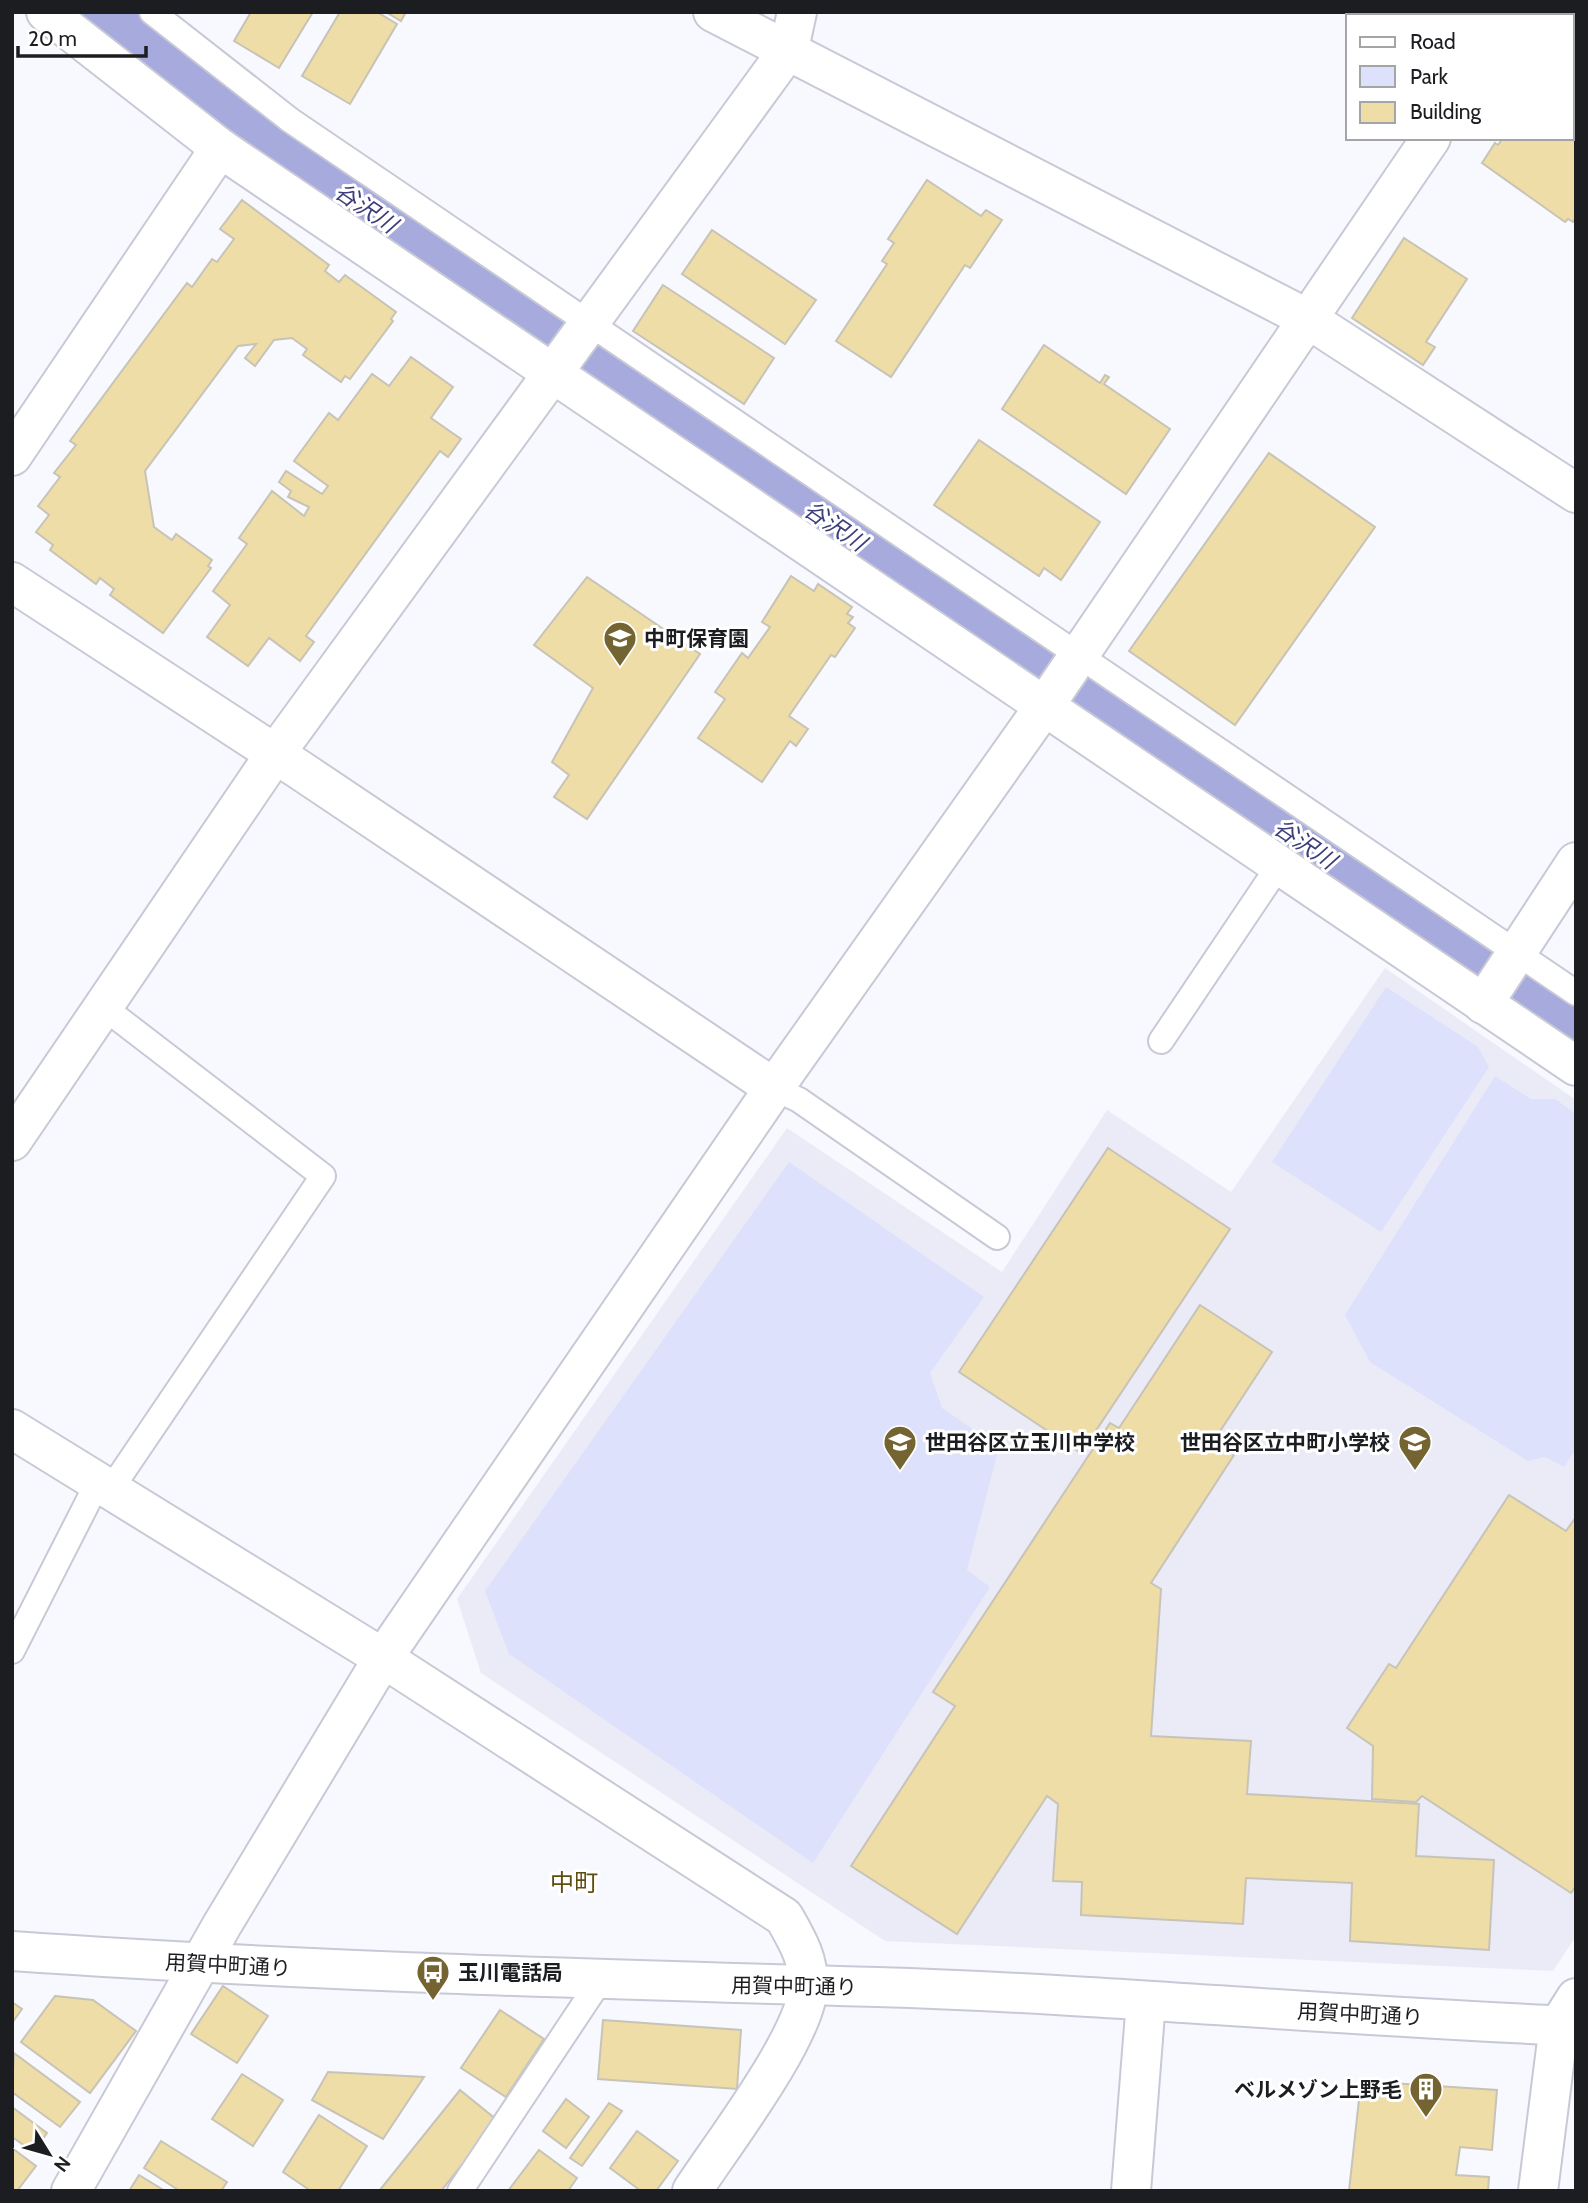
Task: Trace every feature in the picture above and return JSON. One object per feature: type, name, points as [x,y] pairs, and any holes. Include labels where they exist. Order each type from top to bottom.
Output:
[{"type":"street","points":[[46,12],[220,148],[1043,708],[1280,864],[1501,977],[1576,1066]]},
{"type":"street","points":[[713,12],[1307,319],[1574,487]]},
{"type":"street","points":[[12,1141],[275,754],[789,49],[797,12]]},
{"type":"street","points":[[71,2191],[200,1964],[383,1658],[774,1088],[1043,708],[1430,140]]},
{"type":"street","points":[[12,456],[220,148]]},
{"type":"street","points":[[12,582],[275,754],[774,1088]]},
{"type":"street","points":[[1501,977],[1576,862]]},
{"type":"street","points":[[12,1429],[103,1488],[383,1658],[784,1917],[805,1952],[808,1988],[799,2026],[692,2191]]},
{"type":"street","name":"用賀中町通り","points":[[12,1951],[200,1964],[599,1982],[808,1988],[875,1987],[1146,2001],[1570,2016]]},
{"type":"street","points":[[1131,2191],[1146,2001]]},
{"type":"street","points":[[1538,2191],[1570,2016]]},
{"type":"lane","points":[[152,12],[290,120],[1076,656],[1501,977],[1576,993]]},
{"type":"lane","points":[[1161,1041],[1280,864]]},
{"type":"lane","points":[[12,1651],[103,1488],[323,1176],[102,1006]]},
{"type":"lane","points":[[774,1088],[799,1100],[997,1237]]},
{"type":"lane","points":[[460,2191],[599,1982]]},
{"type":"shaded area","name":"世田谷区立玉川中学校","points":[[1385,968],[1576,1100],[1576,1936],[1553,1971],[885,1941],[481,1673],[457,1599],[787,1128],[1002,1272],[1107,1110],[1231,1192]]},
{"type":"green space","points":[[1386,987],[1478,1047],[1489,1067],[1381,1232],[1272,1162]]},
{"type":"green space","points":[[1495,1076],[1531,1099],[1555,1099],[1576,1114],[1576,1449],[1564,1467],[1545,1457],[1528,1461],[1370,1362],[1345,1315]]},
{"type":"green space","points":[[789,1162],[984,1297],[930,1373],[942,1408],[999,1447],[967,1570],[990,1587],[813,1863],[509,1654],[485,1591]]},
{"type":"building","points":[[251,12],[313,12],[279,68],[234,41]]},
{"type":"building","points":[[340,12],[377,12],[397,24],[350,104],[302,76]]},
{"type":"building","points":[[386,12],[406,12],[401,21]]},
{"type":"building","points":[[1576,36],[1576,217],[1573,222],[1568,219],[1565,222],[1482,163],[1495,143],[1498,145],[1502,140],[1574,140]]},
{"type":"building","points":[[927,180],[981,216],[986,210],[1002,220],[970,268],[965,265],[891,377],[836,341],[887,264],[882,261],[894,243],[888,239]]},
{"type":"building","points":[[242,200],[329,265],[325,271],[339,282],[345,275],[396,312],[391,319],[393,321],[350,379],[345,376],[341,382],[303,355],[307,349],[292,338],[274,340],[255,366],[245,358],[256,344],[238,346],[145,471],[154,527],[172,540],[176,534],[212,560],[208,566],[211,568],[163,633],[110,595],[114,589],[100,578],[96,584],[50,550],[53,545],[36,532],[49,515],[38,506],[60,477],[54,473],[76,445],[70,441],[187,283],[192,287],[212,259],[217,262],[234,239],[220,229]]},
{"type":"building","points":[[712,230],[816,300],[785,344],[682,274]]},
{"type":"building","points":[[1404,238],[1467,279],[1426,342],[1435,347],[1423,365],[1352,318]]},
{"type":"building","points":[[663,285],[774,358],[744,404],[633,331]]},
{"type":"building","points":[[1044,345],[1100,383],[1105,375],[1109,377],[1104,384],[1170,429],[1126,494],[1002,409]]},
{"type":"building","points":[[411,357],[453,387],[431,418],[461,439],[448,457],[440,451],[306,636],[314,642],[300,661],[269,638],[248,666],[207,637],[230,605],[213,591],[247,544],[239,538],[272,491],[304,516],[309,507],[288,497],[291,491],[279,482],[286,471],[322,494],[328,486],[294,461],[329,413],[338,420],[372,374],[389,386]]},
{"type":"building","points":[[979,440],[1100,522],[1061,580],[1044,568],[1039,576],[934,505]]},
{"type":"building","points":[[1269,453],[1375,527],[1235,725],[1129,651]]},
{"type":"building","points":[[791,576],[814,591],[818,584],[852,607],[847,614],[853,617],[848,623],[855,628],[835,657],[831,655],[789,716],[808,729],[796,746],[790,741],[762,782],[698,738],[725,699],[715,692],[742,653],[748,658],[770,627],[762,622]]},
{"type":"building","points":[[587,577],[700,654],[587,819],[554,797],[569,775],[552,762],[593,688],[534,645]]},
{"type":"building","points":[[1108,1148],[1230,1229],[1081,1453],[959,1372]]},
{"type":"building","points":[[1200,1305],[1272,1352],[1213,1442],[1234,1455],[1151,1583],[1161,1589],[1151,1736],[1251,1741],[1247,1794],[1419,1804],[1416,1856],[1494,1860],[1489,1950],[1350,1941],[1352,1883],[1246,1878],[1243,1924],[1081,1915],[1082,1882],[1053,1881],[1058,1804],[1047,1796],[957,1934],[851,1866],[955,1706],[933,1692],[1110,1423],[1119,1428]]},
{"type":"building","points":[[1509,1495],[1566,1531],[1576,1517],[1576,1886],[1571,1893],[1422,1796],[1416,1802],[1372,1799],[1373,1746],[1347,1728],[1389,1664],[1396,1668]]},
{"type":"building","points":[[223,1986],[268,2016],[237,2063],[191,2034]]},
{"type":"building","points":[[55,1996],[93,2000],[136,2031],[90,2093],[21,2042]]},
{"type":"building","points":[[12,2002],[22,2009],[12,2023]]},
{"type":"building","points":[[500,2010],[544,2039],[506,2097],[461,2068]]},
{"type":"building","points":[[603,2020],[741,2030],[737,2089],[598,2079]]},
{"type":"building","points":[[14,2053],[80,2102],[60,2127],[12,2092]]},
{"type":"building","points":[[328,2072],[424,2077],[383,2139],[312,2100]]},
{"type":"building","points":[[242,2074],[283,2100],[253,2146],[212,2119]]},
{"type":"building","name":"ベルメゾン上野毛","points":[[1361,2081],[1497,2090],[1492,2150],[1460,2147],[1456,2175],[1489,2177],[1488,2191],[1349,2191]]},
{"type":"building","points":[[460,2090],[497,2120],[441,2191],[379,2191]]},
{"type":"building","points":[[566,2099],[589,2117],[566,2148],[543,2131]]},
{"type":"building","points":[[609,2103],[622,2111],[582,2166],[570,2158]]},
{"type":"building","points":[[12,2107],[47,2133],[34,2152],[12,2137]]},
{"type":"building","points":[[319,2115],[367,2146],[338,2191],[311,2191],[283,2172]]},
{"type":"building","points":[[637,2131],[678,2161],[656,2191],[641,2191],[610,2168]]},
{"type":"building","points":[[161,2141],[227,2182],[221,2191],[180,2191],[144,2168]]},
{"type":"building","points":[[12,2148],[36,2166],[17,2191],[12,2188]]},
{"type":"building","points":[[539,2150],[577,2178],[568,2191],[508,2191]]},
{"type":"building","points":[[139,2175],[165,2191],[129,2191]]},
{"type":"waterway","name":"谷沢川","points":[[103,12],[269,142],[1576,1028]]},
{"type":"place","name":"中町保育園","points":[[620,668]]},
{"type":"place","name":"世田谷区立玉川中学校","points":[[900,1472]]},
{"type":"place","name":"世田谷区立中町小学校","points":[[1415,1472]]},
{"type":"place","name":"玉川電話局","points":[[433,2002]]},
{"type":"place","name":"ベルメゾン上野毛","points":[[1426,2119]]},
{"type":"district","name":"中町","points":[[574,1882]]}]
